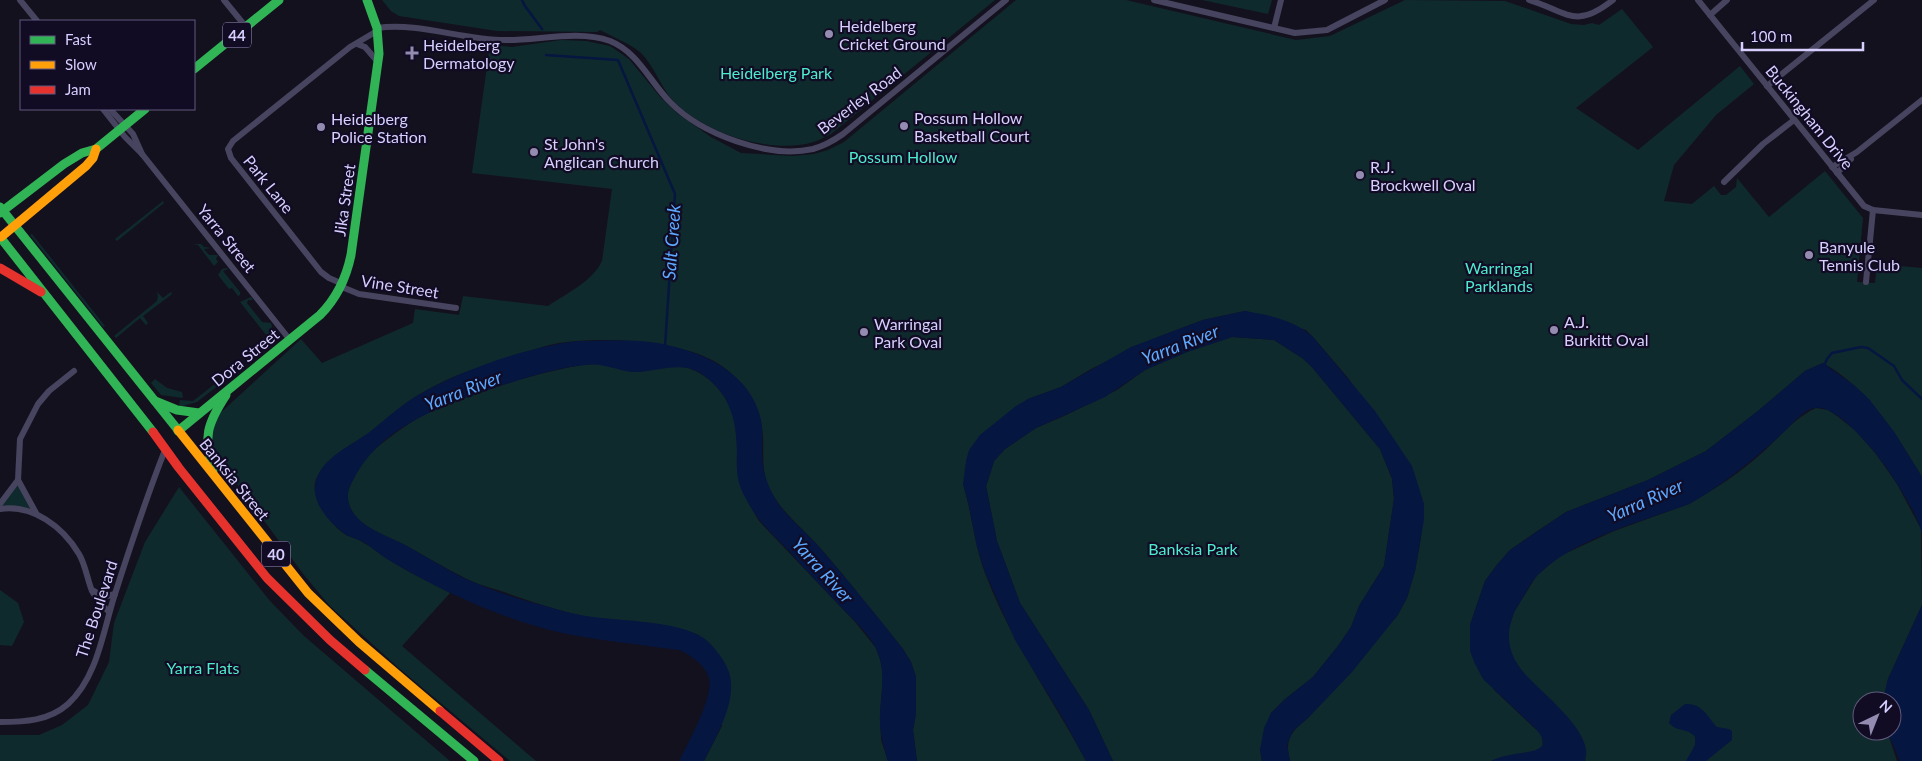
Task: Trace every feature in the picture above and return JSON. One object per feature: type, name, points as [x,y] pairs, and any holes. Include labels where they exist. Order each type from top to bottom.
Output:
[{"type":"main road","name":"44","points":[[195,69],[279,0]]},
{"type":"main road","name":"Jika Street","points":[[342,286],[351,255],[378,62],[377,30],[367,0]]},
{"type":"main road","points":[[1,210],[82,153],[96,149],[144,110]]},
{"type":"main road","points":[[0,237],[86,166],[93,158],[96,149]]},
{"type":"main road","name":"Banksia Street","points":[[1,210],[289,572],[324,610],[499,761]]},
{"type":"main road","name":"40","points":[[0,237],[130,401],[165,450],[238,544],[296,608],[330,640],[474,761]]},
{"type":"main road","points":[[0,268],[46,295]]},
{"type":"main road","name":"Dora Street","points":[[165,450],[178,431],[324,311],[336,298],[342,286]]},
{"type":"main road","points":[[216,479],[207,450],[206,432],[212,417],[233,385]]},
{"type":"main road","points":[[153,400],[178,410],[199,413]]},
{"type":"street","points":[[20,0],[36,20]]},
{"type":"street","points":[[224,0],[246,27]]},
{"type":"street","name":"Beverley Road","points":[[377,30],[406,28],[501,40],[560,37],[597,38],[624,48],[671,104],[711,132],[751,145],[782,150],[806,150],[828,143],[843,134],[1006,0]]},
{"type":"street","points":[[1154,0],[1295,33],[1328,30],[1385,0]]},
{"type":"street","points":[[1274,28],[1281,0]]},
{"type":"street","points":[[1529,0],[1576,17],[1594,14],[1613,0]]},
{"type":"street","name":"Buckingham Drive","points":[[1698,0],[1832,167],[1862,203],[1873,210]]},
{"type":"street","points":[[1710,15],[1727,0]]},
{"type":"street","points":[[1767,86],[1874,0]]},
{"type":"street","name":"Park Lane","points":[[342,286],[321,272],[231,158],[228,149],[233,140],[353,45],[377,30]]},
{"type":"street","points":[[353,45],[360,44],[365,47],[378,62]]},
{"type":"street","points":[[1832,167],[1857,152],[1922,100]]},
{"type":"street","name":"Yarra Street","points":[[104,110],[122,128]]},
{"type":"street","name":"Yarra Street","points":[[111,110],[142,154],[290,340]]},
{"type":"street","points":[[1724,182],[1763,144],[1794,120]]},
{"type":"street","points":[[1838,173],[1857,152]]},
{"type":"street","points":[[1866,282],[1873,210],[1922,215]]},
{"type":"street","name":"Vine Street","points":[[342,286],[359,294],[456,308]]},
{"type":"street","points":[[36,513],[18,480],[20,439],[38,404],[49,391],[74,371]]},
{"type":"street","name":"The Boulevard","points":[[0,722],[44,718],[67,705],[82,686],[93,664],[131,544],[165,450]]},
{"type":"street","points":[[0,504],[18,480]]},
{"type":"street","points":[[0,509],[12,507],[36,513],[58,529],[69,541],[84,565],[92,591],[109,612]]},
{"type":"street","points":[[92,591],[104,597],[115,594]]},
{"type":"green space","name":"Heidelberg Park","points":[[382,0],[995,0],[831,134],[813,142],[793,146],[754,142],[734,137],[698,120],[682,109],[670,97],[649,62],[640,52],[600,30],[597,32],[497,31],[399,16],[391,11]]},
{"type":"green space","name":"Warringal Parklands","points":[[1016,0],[1126,0],[1296,40],[1330,36],[1405,0],[1505,1],[1571,24],[1584,25],[1592,23],[1599,25],[1622,9],[1653,47],[1576,108],[1638,150],[1740,66],[1754,84],[1716,115],[1674,165],[1664,201],[1692,204],[1714,186],[1721,195],[1726,195],[1736,187],[1737,178],[1769,217],[1825,171],[1863,218],[1857,282],[1875,283],[1877,264],[1922,268],[1922,477],[1880,413],[1854,386],[1823,363],[1805,371],[1758,411],[1706,451],[1648,480],[1566,512],[1510,550],[1485,581],[1470,625],[1494,690],[1542,735],[1543,747],[1491,761],[1290,761],[1288,746],[1294,731],[1309,717],[1397,616],[1407,598],[1415,571],[1421,538],[1424,504],[1349,379],[1306,330],[1245,311],[1203,320],[1158,337],[1091,369],[1061,387],[1028,399],[963,484],[981,562],[995,598],[1019,645],[1086,761],[917,761],[913,730],[916,713],[916,677],[911,662],[903,649],[843,574],[787,514],[770,490],[765,477],[762,426],[755,405],[744,386],[719,364],[704,356],[664,345],[619,340],[576,341],[554,344],[469,371],[432,387],[400,408],[369,433],[334,457],[325,465],[315,482],[315,492],[319,504],[336,527],[400,567],[450,593],[402,646],[536,761],[510,761],[400,669],[329,605],[304,575],[215,454],[210,436],[218,415],[301,339],[322,363],[413,323],[415,309],[459,315],[463,296],[548,306],[586,281],[598,268],[602,261],[612,189],[472,173],[490,45],[512,47],[561,40],[586,41],[610,46],[629,59],[661,98],[678,114],[711,137],[741,153],[792,156],[814,154],[844,142]]},
{"type":"green space","points":[[1202,0],[1272,0],[1268,14]]},
{"type":"green space","points":[[163,201],[164,203],[117,241],[115,239]]},
{"type":"green space","points":[[32,234],[105,326],[103,327],[30,235]]},
{"type":"green space","points":[[193,244],[201,244],[204,247],[211,248],[204,249],[209,255],[218,255],[216,259],[218,262],[214,266],[198,245]]},
{"type":"green space","points":[[227,268],[223,271],[240,292],[238,296],[232,288],[229,289],[218,275],[222,269]]},
{"type":"green space","points":[[185,281],[171,292],[172,294],[143,316],[148,323],[146,325],[140,318],[116,338],[114,336],[157,301],[157,292],[163,298]]},
{"type":"green space","points":[[251,297],[253,300],[248,300],[247,303],[262,322],[271,323],[274,335],[257,348],[255,345],[267,336],[240,302]]},
{"type":"green space","name":"Banksia Park","points":[[1232,337],[1274,340],[1302,358],[1311,366],[1380,449],[1392,479],[1394,499],[1384,566],[1359,606],[1351,627],[1338,646],[1313,677],[1271,713],[1260,750],[1262,761],[1113,761],[1089,710],[1020,603],[997,541],[986,486],[994,461],[1005,449],[1036,428],[1117,390],[1145,370],[1187,352]]},
{"type":"green space","points":[[588,364],[603,364],[637,372],[667,366],[680,366],[692,369],[703,375],[721,392],[728,402],[736,426],[737,468],[740,482],[745,496],[759,521],[855,622],[876,648],[881,662],[883,678],[880,715],[881,740],[888,761],[704,761],[722,726],[699,635],[672,627],[577,615],[478,584],[380,533],[356,517],[351,509],[348,494],[352,481],[364,460],[387,439],[417,419],[437,407],[461,398],[532,376]]},
{"type":"green space","points":[[225,376],[224,381],[197,402],[179,407],[180,400],[193,401]]},
{"type":"green space","points":[[155,379],[167,388],[182,392],[183,398],[161,395],[151,383]]},
{"type":"green space","points":[[1816,408],[1828,410],[1856,431],[1876,454],[1897,484],[1921,529],[1922,605],[1888,679],[1885,691],[1852,691],[1852,741],[1890,741],[1897,761],[1585,761],[1586,750],[1568,718],[1524,674],[1514,660],[1508,646],[1508,631],[1514,612],[1537,575],[1560,556],[1614,531],[1689,504],[1699,498],[1745,467],[1794,422]]},
{"type":"green space","points":[[18,484],[33,510],[0,507]]},
{"type":"green space","name":"Yarra Flats","points":[[179,487],[270,601],[304,636],[450,761],[0,761],[0,735],[39,735],[62,725],[88,705],[109,662],[114,623],[145,542]]},
{"type":"green space","points":[[0,590],[18,603],[24,622],[12,646],[0,645]]},
{"type":"water","name":"Yarra River","points":[[1245,311],[1289,322],[1313,337],[1375,411],[1412,466],[1424,504],[1424,519],[1415,571],[1407,598],[1397,616],[1352,672],[1293,731],[1287,744],[1290,761],[1262,761],[1260,750],[1264,728],[1271,713],[1313,677],[1338,646],[1351,627],[1359,606],[1384,566],[1394,499],[1392,478],[1380,449],[1311,366],[1274,340],[1232,337],[1187,352],[1145,370],[1105,397],[1036,428],[1005,449],[994,461],[986,486],[997,541],[1020,603],[1089,710],[1113,761],[1086,761],[1065,722],[1015,640],[985,572],[977,547],[963,484],[969,450],[980,435],[1016,406],[1028,399],[1061,387],[1131,347],[1203,320]]},
{"type":"water","name":"Yarra River","points":[[579,341],[639,341],[674,347],[707,358],[735,377],[747,389],[755,403],[761,420],[763,466],[766,479],[774,497],[851,585],[903,649],[911,662],[916,677],[916,714],[913,730],[917,761],[888,761],[880,725],[882,674],[877,651],[862,628],[770,532],[753,510],[739,482],[735,429],[727,401],[706,377],[698,372],[682,367],[674,367],[632,372],[593,364],[563,368],[540,374],[458,401],[419,418],[384,441],[369,456],[357,473],[348,491],[348,498],[354,514],[367,526],[407,546],[457,575],[483,586],[520,599],[572,613],[593,617],[649,622],[678,628],[705,639],[725,663],[731,680],[731,693],[726,713],[704,761],[679,761],[704,708],[710,686],[707,673],[697,661],[688,655],[679,650],[609,641],[544,629],[474,604],[429,582],[387,559],[365,543],[345,534],[322,511],[318,504],[315,489],[316,481],[325,465],[339,452],[371,431],[408,401],[439,384],[478,367],[519,353]]},
{"type":"water","name":"Yarra River","points":[[1823,363],[1855,386],[1869,399],[1895,433],[1922,477],[1922,534],[1901,490],[1878,456],[1838,416],[1822,408],[1811,409],[1800,416],[1753,459],[1703,496],[1689,504],[1631,524],[1590,541],[1554,562],[1536,577],[1520,602],[1511,621],[1509,630],[1510,648],[1518,666],[1561,709],[1578,730],[1586,750],[1585,761],[1491,761],[1538,749],[1542,746],[1543,742],[1535,728],[1483,679],[1470,651],[1470,625],[1485,581],[1496,566],[1510,550],[1566,512],[1648,480],[1706,451],[1758,411],[1805,371]]},
{"type":"water","points":[[1922,605],[1922,761],[1900,761],[1891,741],[1902,741],[1902,691],[1885,691],[1888,679]]},
{"type":"water","points":[[1685,704],[1691,704],[1700,708],[1717,727],[1732,731],[1732,740],[1706,761],[1686,761],[1695,745],[1695,737],[1689,732],[1675,728],[1669,723],[1671,715]]},
{"type":"waterway","name":"Salt Creek","points":[[522,0],[542,29]]},
{"type":"waterway","name":"Salt Creek","points":[[546,55],[618,60],[675,194],[665,347]]},
{"type":"waterway","points":[[1824,366],[1832,353],[1861,347],[1868,348],[1894,366],[1902,380],[1922,399]]},
{"type":"traffic: fast","points":[[195,68],[279,0]]},
{"type":"traffic: fast","points":[[178,431],[320,315],[336,295],[343,280],[351,255],[379,54],[377,28],[367,0]]},
{"type":"traffic: fast","points":[[0,213],[64,164],[82,153],[96,149],[144,110]]},
{"type":"traffic: fast","points":[[0,207],[178,430]]},
{"type":"traffic: fast","points":[[0,237],[153,432]]},
{"type":"traffic: fast","points":[[213,471],[208,449],[209,431],[215,414],[226,395]]},
{"type":"traffic: fast","points":[[155,401],[177,410],[199,413]]},
{"type":"traffic: fast","points":[[365,670],[474,761]]},
{"type":"traffic: slow","points":[[1,237],[86,166],[93,158],[96,149]]},
{"type":"traffic: slow","points":[[178,430],[308,593],[359,642],[440,711]]},
{"type":"traffic: jam","points":[[0,268],[41,292]]},
{"type":"traffic: jam","points":[[153,432],[179,468],[267,578],[330,640],[365,670]]},
{"type":"traffic: jam","points":[[440,711],[499,761]]},
{"type":"place","name":"Heidelberg Cricket Ground","points":[[829,34]]},
{"type":"place","name":"Heidelberg Dermatology","points":[[412,53]]},
{"type":"place","name":"Possum Hollow Basketball Court","points":[[904,126]]},
{"type":"place","name":"Heidelberg Police Station","points":[[321,127]]},
{"type":"place","name":"St John's Anglican Church","points":[[534,152]]},
{"type":"place","name":"R.J. Brockwell Oval","points":[[1360,175]]},
{"type":"place","name":"Banyule Tennis Club","points":[[1809,255]]},
{"type":"place","name":"A.J. Burkitt Oval","points":[[1554,330]]},
{"type":"place","name":"Warringal Park Oval","points":[[864,332]]},
{"type":"park label","name":"Possum Hollow","points":[[903,156]]}]
